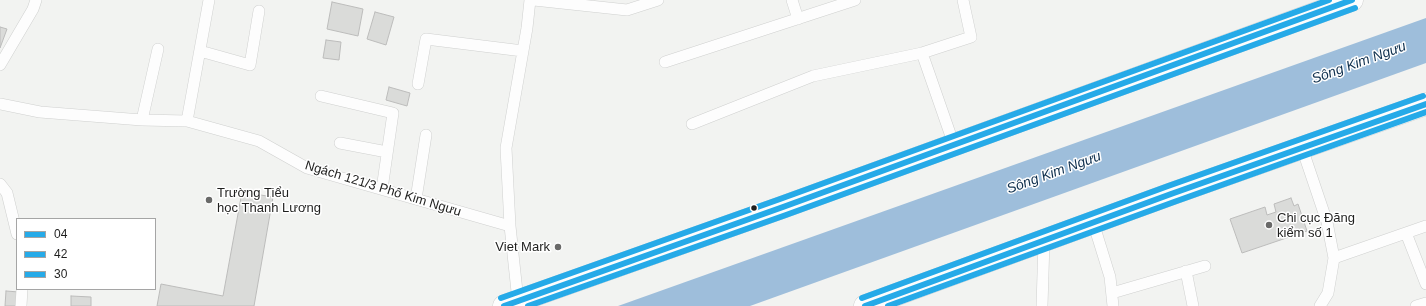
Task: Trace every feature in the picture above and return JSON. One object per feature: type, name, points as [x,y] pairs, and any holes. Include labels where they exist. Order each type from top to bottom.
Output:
[{"type":"main road","points":[[511,303],[954,145],[1352,0]]},
{"type":"main road","points":[[864,306],[1093,222],[1426,104]]},
{"type":"lane","points":[[0,65],[33,9],[36,0]]},
{"type":"lane","points":[[187,121],[209,0]]},
{"type":"lane","points":[[511,303],[510,226],[506,148],[523,51],[530,0]]},
{"type":"lane","points":[[534,0],[627,10],[658,0]]},
{"type":"lane","points":[[792,0],[798,19]]},
{"type":"lane","points":[[665,62],[855,0]]},
{"type":"lane","points":[[692,124],[813,76],[922,53],[971,37],[964,0]]},
{"type":"lane","points":[[200,51],[250,64],[259,11]]},
{"type":"lane","points":[[418,84],[426,39],[523,51]]},
{"type":"lane","points":[[142,120],[158,49]]},
{"type":"lane","points":[[922,53],[954,145]]},
{"type":"lane","points":[[322,96],[392,113],[382,189]]},
{"type":"lane","name":"Ngách 121/3 Phố Kim Ngưu","points":[[0,104],[40,112],[142,120],[187,121],[259,141],[307,168],[510,226]]},
{"type":"lane","points":[[416,199],[426,135]]},
{"type":"lane","points":[[340,143],[387,152]]},
{"type":"lane","points":[[1302,148],[1327,222],[1334,258],[1328,293],[1320,306]]},
{"type":"lane","points":[[0,184],[16,231]]},
{"type":"lane","points":[[1093,222],[1110,277],[1113,306]]},
{"type":"lane","points":[[1334,258],[1426,226]]},
{"type":"lane","points":[[1406,233],[1426,284]]},
{"type":"lane","points":[[1042,306],[1044,241]]},
{"type":"lane","points":[[1112,293],[1205,266]]},
{"type":"lane","points":[[1186,271],[1193,306]]},
{"type":"lane","points":[[21,306],[22,290]]},
{"type":"lane","points":[[1416,306],[1426,302]]},
{"type":"water","name":"Sông Kim Ngưu","points":[[1426,18],[1426,63],[750,306],[618,306]]},
{"type":"building","points":[[332,2],[363,9],[358,36],[327,29]]},
{"type":"building","points":[[375,12],[394,17],[386,45],[367,39]]},
{"type":"building","points":[[0,27],[7,29],[0,48]]},
{"type":"building","points":[[326,40],[341,42],[339,60],[323,58]]},
{"type":"building","points":[[389,87],[410,93],[407,106],[386,100]]},
{"type":"building","points":[[242,192],[273,197],[254,306],[157,306],[161,284],[223,296]]},
{"type":"building","name":"Chi cục Đăng kiểm số 1","points":[[1291,198],[1294,206],[1298,204],[1307,231],[1242,253],[1230,219],[1265,207],[1267,215],[1276,212],[1274,204]]},
{"type":"building","points":[[6,291],[19,292],[18,306],[5,306]]},
{"type":"building","points":[[71,296],[91,297],[91,306],[71,306]]},
{"type":"transit line","name":"30","points":[[501,298],[780,199],[1329,0]]},
{"type":"transit line","name":"04","points":[[504,306],[783,207],[1352,0]]},
{"type":"transit line","name":"42","points":[[528,306],[786,215],[1355,8]]},
{"type":"transit line","name":"30","points":[[862,298],[1168,186],[1423,96]]},
{"type":"transit line","name":"04","points":[[865,306],[1171,194],[1426,104]]},
{"type":"transit line","name":"42","points":[[888,306],[1426,112]]},
{"type":"place","name":"Trường Tiểu học Thanh Lương","points":[[209,200]]},
{"type":"place","name":"Chi cục Đăng kiểm số 1","points":[[1269,225]]},
{"type":"place","name":"Viet Mark","points":[[558,247]]}]
